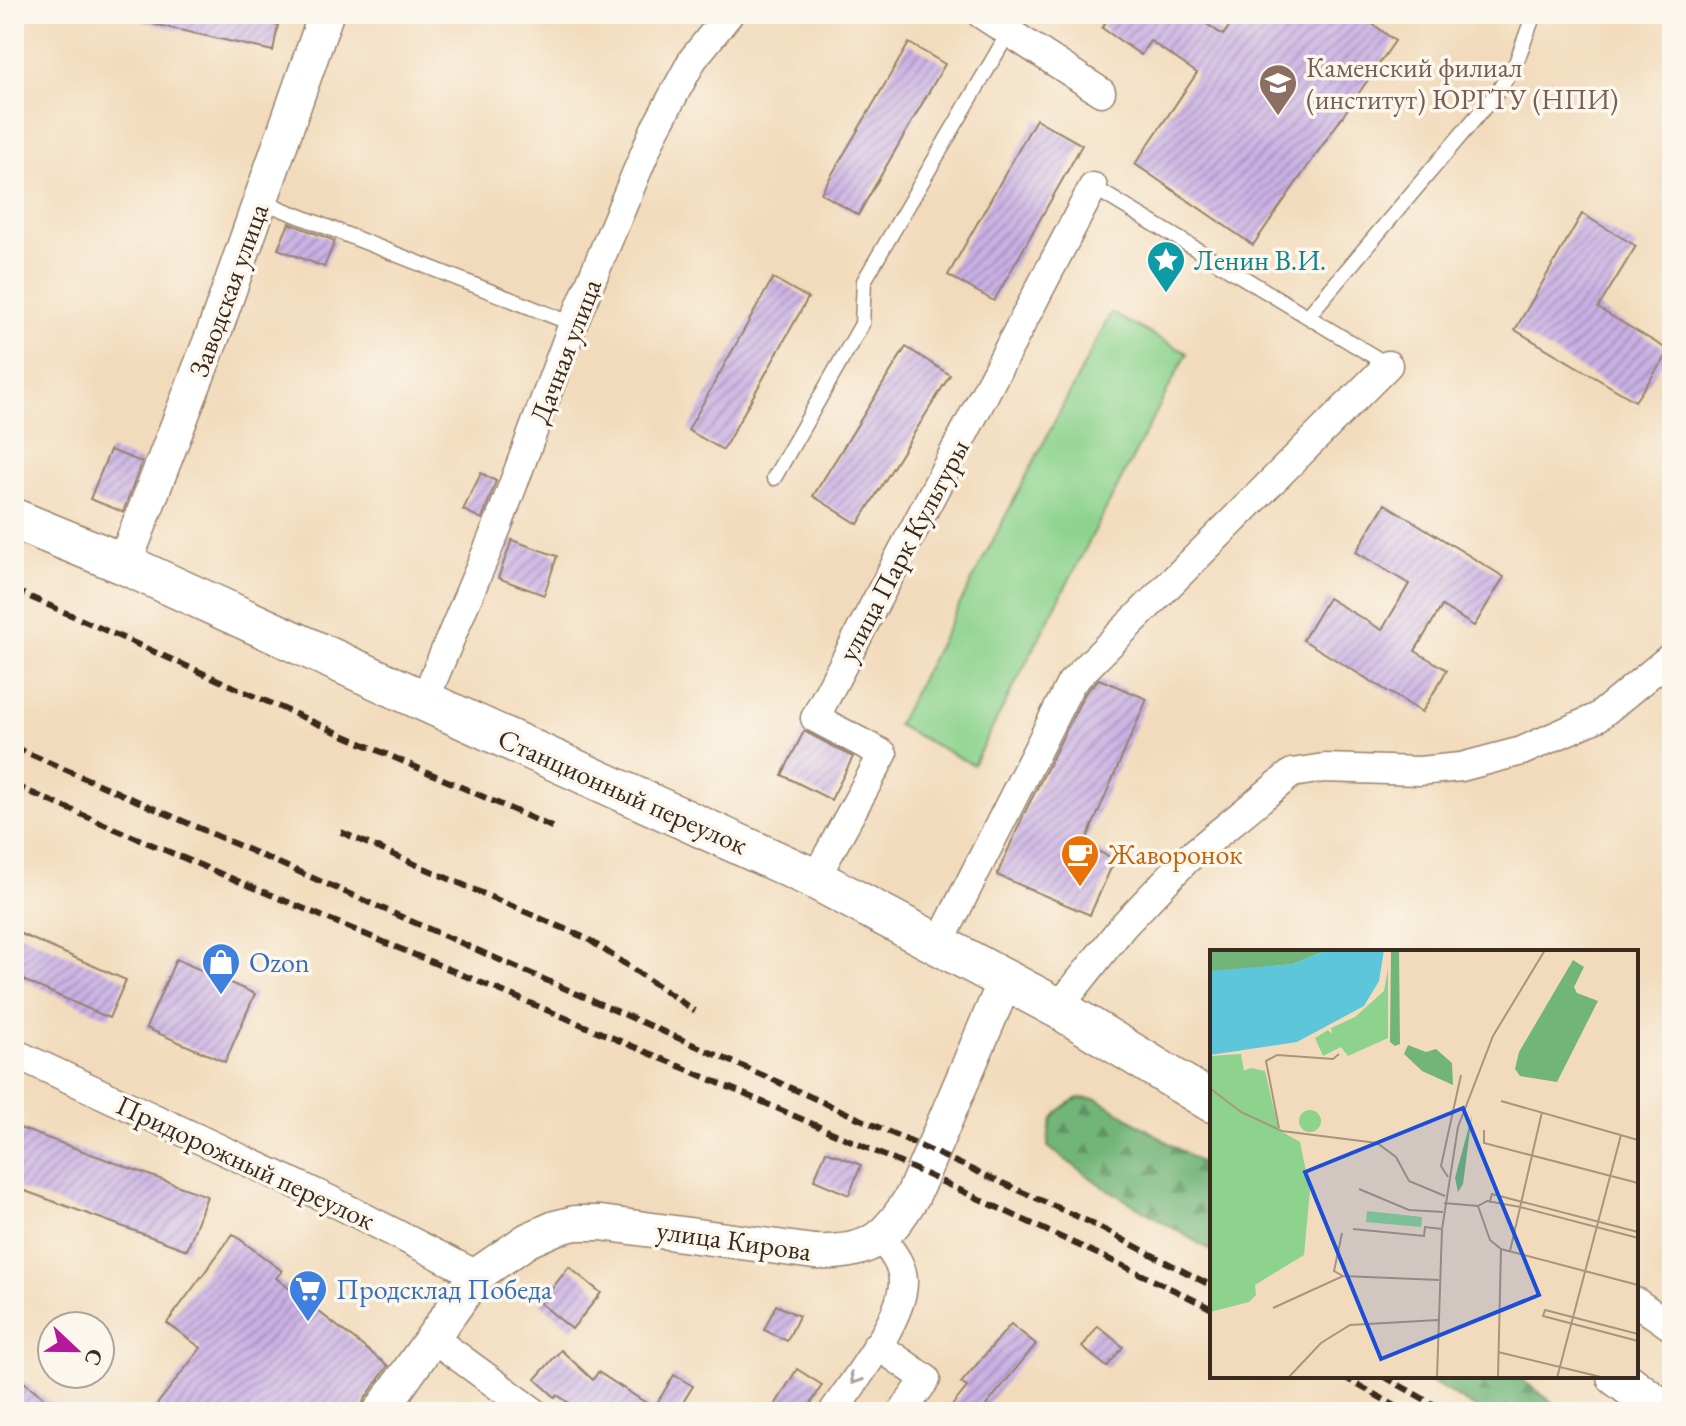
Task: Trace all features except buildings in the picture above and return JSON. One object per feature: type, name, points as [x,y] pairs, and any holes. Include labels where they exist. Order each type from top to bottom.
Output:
[{"type":"main road","name":"Станционный переулок","points":[[14,519],[124,564],[815,879],[1006,979],[1209,1094]]},
{"type":"main road","points":[[1620,1378],[1665,1412]]},
{"type":"street","name":"Заводская улица","points":[[124,564],[216,327],[326,14]]},
{"type":"street","name":"Дачная улица","points":[[424,701],[498,525],[573,324],[654,131],[693,59],[729,14]]},
{"type":"street","points":[[981,14],[1101,92]]},
{"type":"street","name":"улица Парк Культуры","points":[[815,879],[883,754],[815,718],[1093,187]]},
{"type":"street","points":[[939,944],[1071,683],[1388,365]]},
{"type":"street","points":[[1058,1008],[1123,926],[1186,860],[1292,773],[1324,768],[1419,771],[1461,767],[1522,751],[1598,717],[1672,656]]},
{"type":"street","name":"улица Кирова","points":[[380,1412],[477,1275],[528,1240],[555,1228],[575,1223],[601,1223],[840,1253],[881,1237],[896,1223],[913,1195],[1006,979]]},
{"type":"street","name":"Придорожный переулок","points":[[14,1053],[330,1200],[477,1275]]},
{"type":"street","points":[[833,1412],[877,1345],[901,1297],[903,1278],[897,1261],[881,1237]]},
{"type":"street","points":[[1638,1303],[1672,1327]]},
{"type":"street","points":[[434,1339],[534,1412]]},
{"type":"street","points":[[877,1345],[926,1379],[902,1412]]},
{"type":"lane","points":[[1308,316],[1499,90],[1516,63],[1534,14]]},
{"type":"lane","points":[[774,478],[862,324],[864,281],[1009,32]]},
{"type":"lane","points":[[1093,187],[1388,365]]},
{"type":"lane","points":[[261,201],[573,324]]},
{"type":"green space","points":[[1111,313],[1187,353],[973,765],[897,725]]},
{"type":"green space","points":[[1079,1098],[1098,1099],[1210,1169],[1210,1250],[1102,1186],[1048,1147],[1051,1122],[1064,1107]]},
{"type":"green space","points":[[1425,1378],[1520,1378],[1565,1412],[1482,1412]]},
{"type":"railway","points":[[14,590],[554,828]]},
{"type":"railway","points":[[14,747],[1087,1221],[1210,1285]]},
{"type":"railway","points":[[14,785],[772,1106],[1210,1308]]},
{"type":"railway","points":[[341,832],[588,939],[695,1011]]},
{"type":"railway","points":[[1346,1378],[1406,1412]]},
{"type":"railway","points":[[1387,1378],[1447,1412]]},
{"type":"place","name":"Каменский филиал (институт) ЮРГТУ (НПИ)","points":[[1278,117]]},
{"type":"place","name":"Ленин В.И.","points":[[1166,294]]},
{"type":"place","name":"Жаворонок","points":[[1080,888]]},
{"type":"place","name":"Ozon","points":[[221,996]]},
{"type":"place","name":"Продсклад Победа","points":[[308,1323]]}]
